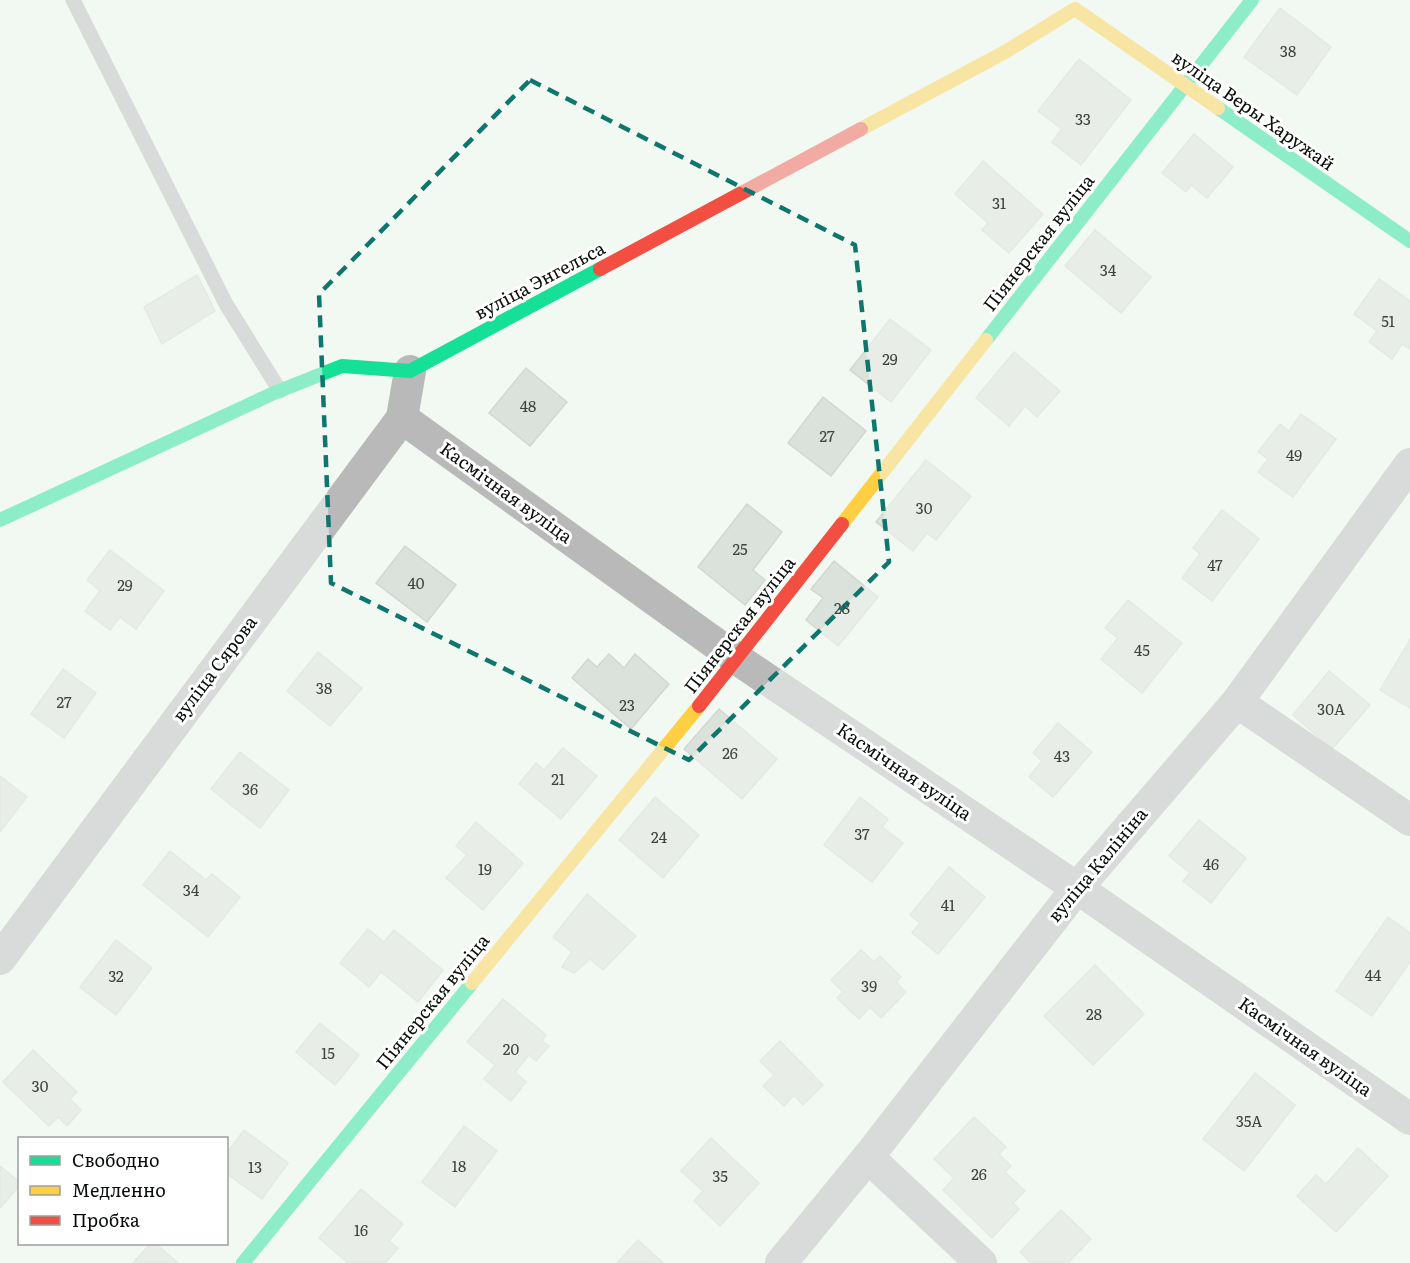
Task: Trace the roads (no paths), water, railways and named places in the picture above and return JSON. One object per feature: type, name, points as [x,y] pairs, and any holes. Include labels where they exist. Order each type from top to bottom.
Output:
[{"type":"street","name":"Піянерская вуліца","points":[[243,1263],[737,659],[1252,0]]},
{"type":"street","name":"вуліца Веры Харужай","points":[[1075,9],[1410,241]]},
{"type":"street","name":"вуліца Энгельса","points":[[410,371],[1005,52],[1075,9]]},
{"type":"street","points":[[0,520],[280,391],[342,366],[410,371]]},
{"type":"street","name":"вуліца Сярова","points":[[0,959],[402,418],[410,371]]},
{"type":"street","name":"Касмічная вуліца","points":[[402,418],[737,659],[1077,888],[1410,1119]]},
{"type":"street","name":"вуліца Калініна","points":[[781,1263],[868,1157],[1077,888],[1237,702],[1410,464]]},
{"type":"street","points":[[1237,702],[1410,820]]},
{"type":"street","points":[[868,1157],[981,1263]]},
{"type":"lane","points":[[73,0],[226,304],[280,391]]}]
